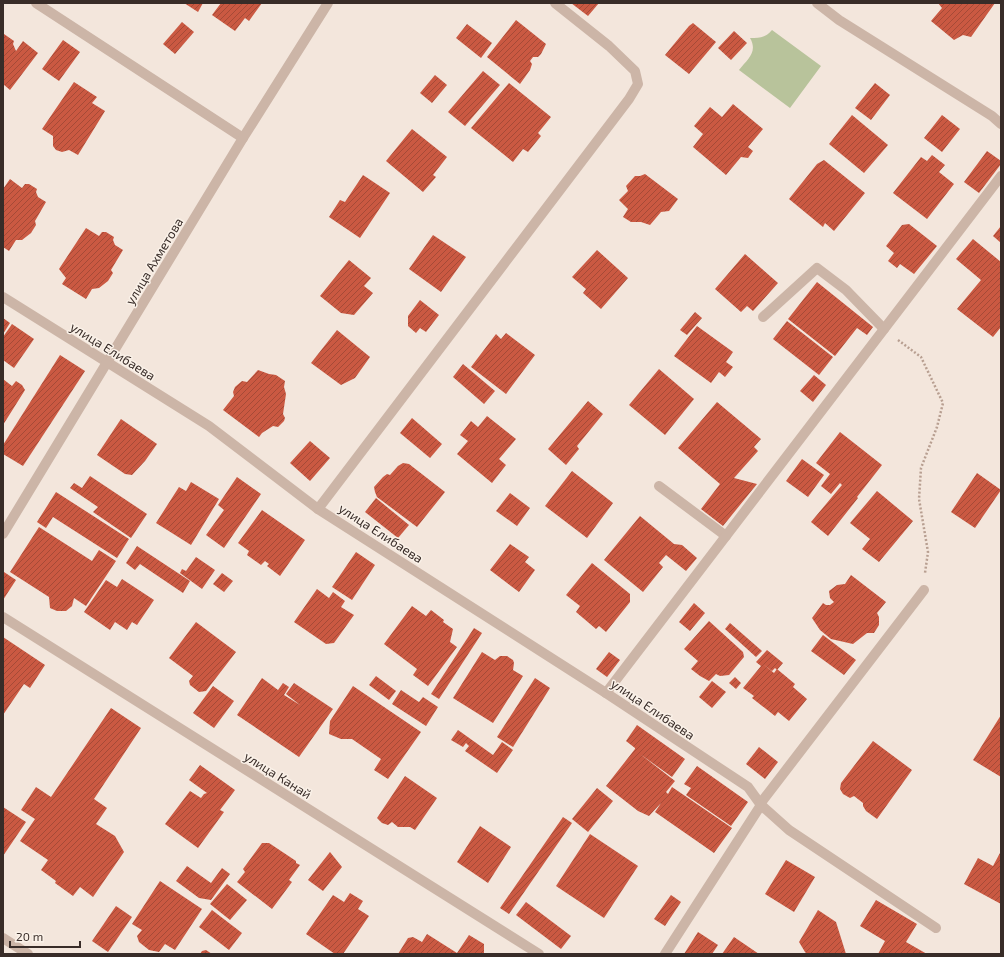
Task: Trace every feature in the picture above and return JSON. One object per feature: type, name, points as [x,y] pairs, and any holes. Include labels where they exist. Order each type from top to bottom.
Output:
[{"type":"street","points":[[36,3],[243,138]]},
{"type":"street","name":"улица Ахметова","points":[[3,534],[243,138],[328,3]]},
{"type":"street","points":[[318,509],[624,106],[638,84],[635,71],[609,46],[555,3]]},
{"type":"street","points":[[817,3],[839,20],[992,116],[1001,124]]},
{"type":"street","points":[[606,693],[1001,176]]},
{"type":"street","points":[[763,317],[817,268],[846,290],[884,329]]},
{"type":"street","name":"улица Елибаева","points":[[3,297],[209,426],[318,509],[606,693],[748,787],[760,805]]},
{"type":"street","points":[[658,486],[726,536]]},
{"type":"street","points":[[665,954],[760,805],[924,590]]},
{"type":"street","name":"улица Канай","points":[[3,617],[539,954]]},
{"type":"street","points":[[760,805],[789,830],[936,928]]},
{"type":"street","points":[[3,938],[28,954]]},
{"type":"path","points":[[884,329],[921,357],[943,403],[937,427],[921,468],[919,499],[928,552],[924,590]]},
{"type":"green space","points":[[772,30],[821,66],[790,108],[739,70],[751,55],[753,47],[750,38],[762,37],[767,35]]},
{"type":"building","points":[[184,3],[203,3],[198,12]]},
{"type":"building","points":[[221,3],[262,3],[249,21],[245,18],[235,31],[212,15]]},
{"type":"building","points":[[571,3],[599,3],[588,16]]},
{"type":"building","points":[[938,3],[995,3],[971,37],[963,35],[954,40],[931,21],[942,8]]},
{"type":"building","points":[[516,20],[546,44],[541,54],[538,57],[533,57],[530,61],[532,64],[530,70],[520,84],[487,57]]},
{"type":"building","points":[[182,22],[194,32],[175,54],[163,44]]},
{"type":"building","points":[[693,23],[716,42],[689,74],[665,55]]},
{"type":"building","points":[[467,24],[492,43],[481,58],[456,38]]},
{"type":"building","points":[[734,31],[747,43],[731,60],[718,48]]},
{"type":"building","points":[[4,34],[14,41],[13,44],[16,51],[23,41],[38,53],[10,90],[3,84]]},
{"type":"building","points":[[63,40],[80,52],[59,81],[42,69]]},
{"type":"building","points":[[483,71],[500,85],[465,126],[448,112]]},
{"type":"building","points":[[435,75],[447,85],[432,103],[420,93]]},
{"type":"building","points":[[74,82],[97,97],[92,103],[105,111],[78,155],[69,150],[62,152],[56,150],[53,146],[53,136],[42,129]]},
{"type":"building","points":[[509,83],[551,117],[538,133],[541,136],[528,152],[523,149],[513,162],[471,128]]},
{"type":"building","points":[[875,83],[890,95],[871,120],[855,108]]},
{"type":"building","points":[[733,104],[763,129],[748,147],[753,151],[748,158],[741,157],[726,175],[693,147],[703,134],[694,126],[710,107],[722,117]]},
{"type":"building","points":[[852,115],[888,145],[864,173],[829,144]]},
{"type":"building","points":[[942,115],[960,129],[942,152],[924,138]]},
{"type":"building","points":[[412,129],[447,157],[433,175],[436,177],[423,192],[386,161]]},
{"type":"building","points":[[987,151],[1001,161],[1001,164],[979,193],[964,182]]},
{"type":"building","points":[[932,155],[945,165],[939,172],[954,184],[927,219],[893,193],[921,157],[927,161]]},
{"type":"building","points":[[824,160],[865,193],[834,231],[825,223],[823,227],[789,199],[817,164]]},
{"type":"building","points":[[645,174],[678,199],[669,211],[661,212],[650,225],[641,222],[631,222],[623,217],[628,209],[619,200],[628,191],[626,186],[635,176]]},
{"type":"building","points":[[363,175],[390,193],[360,238],[329,217],[340,200],[345,202]]},
{"type":"building","points":[[10,179],[22,188],[25,184],[29,184],[37,189],[36,192],[38,197],[46,202],[35,221],[36,225],[31,233],[22,240],[16,240],[9,251],[3,247],[3,189]]},
{"type":"building","points":[[909,224],[937,246],[914,274],[900,264],[897,268],[888,261],[894,253],[886,246],[902,225]]},
{"type":"building","points":[[1001,226],[1001,243],[993,236]]},
{"type":"building","points":[[86,228],[99,236],[102,232],[106,232],[114,237],[113,240],[115,245],[123,250],[111,270],[113,273],[108,281],[99,288],[92,289],[86,299],[62,284],[66,278],[59,269]]},
{"type":"building","points":[[433,235],[466,257],[441,292],[409,269]]},
{"type":"building","points":[[973,239],[1001,262],[1001,327],[993,337],[957,309],[981,280],[956,259]]},
{"type":"building","points":[[597,250],[628,278],[601,309],[583,293],[586,289],[572,277]]},
{"type":"building","points":[[745,254],[778,283],[753,311],[747,306],[741,312],[715,289]]},
{"type":"building","points":[[349,260],[371,278],[364,286],[373,293],[354,315],[341,313],[320,296]]},
{"type":"building","points":[[817,282],[873,327],[867,335],[857,328],[835,356],[788,319]]},
{"type":"building","points":[[420,300],[439,315],[426,332],[420,328],[416,333],[408,326],[408,316]]},
{"type":"building","points":[[695,312],[702,318],[687,335],[680,330]]},
{"type":"building","points":[[3,318],[10,323],[3,334]]},
{"type":"building","points":[[787,321],[833,357],[819,375],[773,339]]},
{"type":"building","points":[[12,324],[34,339],[14,368],[3,360],[3,337]]},
{"type":"building","points":[[697,326],[733,352],[726,362],[733,367],[725,377],[719,372],[711,383],[674,356]]},
{"type":"building","points":[[337,330],[370,357],[355,378],[341,385],[311,363]]},
{"type":"building","points":[[506,333],[535,355],[506,394],[471,367],[496,334],[501,339]]},
{"type":"building","points":[[60,355],[85,371],[23,466],[3,454],[3,445]]},
{"type":"building","points":[[463,364],[495,391],[484,404],[453,377]]},
{"type":"building","points":[[659,369],[694,399],[665,435],[629,405]]},
{"type":"building","points":[[258,370],[276,375],[285,381],[284,387],[286,394],[283,414],[285,418],[284,421],[278,427],[273,426],[262,433],[259,437],[223,410],[234,396],[233,392],[235,387],[242,381],[247,382]]},
{"type":"building","points":[[814,375],[826,385],[813,402],[800,391]]},
{"type":"building","points":[[3,379],[12,386],[16,381],[22,385],[25,390],[3,425]]},
{"type":"building","points":[[588,401],[603,414],[577,446],[579,449],[566,465],[548,449]]},
{"type":"building","points":[[717,402],[761,439],[754,447],[758,451],[734,478],[757,484],[723,526],[701,509],[720,484],[678,448]]},
{"type":"building","points":[[487,416],[516,439],[499,459],[506,465],[492,483],[457,454],[468,441],[460,435],[471,421],[478,427]]},
{"type":"building","points":[[412,418],[442,444],[430,458],[400,433]]},
{"type":"building","points":[[121,419],[157,444],[145,461],[132,475],[125,474],[97,455]]},
{"type":"building","points":[[840,432],[882,465],[828,536],[811,522],[842,485],[840,483],[831,494],[821,486],[830,474],[816,463]]},
{"type":"building","points":[[310,441],[330,458],[310,481],[290,463]]},
{"type":"building","points":[[802,459],[824,475],[808,497],[786,481]]},
{"type":"building","points":[[403,463],[409,464],[445,492],[417,527],[377,497],[375,492],[374,487],[383,477],[387,474],[390,475]]},
{"type":"building","points":[[572,471],[613,503],[587,538],[545,506]]},
{"type":"building","points":[[977,473],[1001,490],[975,528],[951,512]]},
{"type":"building","points":[[90,476],[147,514],[131,538],[93,512],[98,507],[70,488],[74,483],[82,488]]},
{"type":"building","points":[[237,477],[261,494],[224,548],[206,535],[224,510],[218,505]]},
{"type":"building","points":[[191,482],[219,499],[191,545],[156,523],[179,487],[186,491]]},
{"type":"building","points":[[877,491],[913,521],[879,562],[862,549],[870,539],[850,523]]},
{"type":"building","points":[[56,492],[129,539],[117,558],[53,517],[46,528],[37,522]]},
{"type":"building","points":[[510,493],[530,508],[517,526],[496,511]]},
{"type":"building","points":[[376,498],[409,525],[398,538],[365,512]]},
{"type":"building","points":[[262,510],[305,540],[280,576],[267,566],[269,564],[265,561],[261,565],[247,555],[249,551],[238,543]]},
{"type":"building","points":[[640,516],[674,544],[682,545],[697,558],[686,571],[666,555],[659,563],[663,567],[643,592],[604,560]]},
{"type":"building","points":[[39,527],[92,561],[99,550],[116,561],[86,606],[74,598],[72,606],[66,611],[57,611],[50,608],[49,597],[10,572]]},
{"type":"building","points":[[510,544],[529,557],[525,562],[535,570],[519,592],[490,570]]},
{"type":"building","points":[[137,546],[190,581],[183,593],[140,564],[135,570],[126,563]]},
{"type":"building","points":[[356,552],[375,565],[352,600],[332,587]]},
{"type":"building","points":[[196,557],[215,570],[202,589],[180,573],[182,569],[186,571]]},
{"type":"building","points":[[592,563],[630,594],[630,602],[606,632],[599,626],[596,629],[576,612],[580,606],[566,595]]},
{"type":"building","points":[[4,572],[16,580],[3,600],[3,574]]},
{"type":"building","points":[[222,573],[233,581],[224,592],[213,584]]},
{"type":"building","points":[[851,575],[886,602],[877,613],[879,617],[879,625],[874,633],[867,633],[853,644],[831,639],[820,630],[812,618],[823,603],[830,605],[834,602],[830,598],[829,591],[837,585],[845,584]]},
{"type":"building","points":[[122,579],[154,600],[137,625],[132,622],[127,630],[115,622],[110,630],[84,612],[106,580],[117,587]]},
{"type":"building","points":[[317,589],[329,598],[333,592],[345,601],[341,607],[354,615],[334,643],[326,644],[294,622]]},
{"type":"building","points":[[694,603],[705,613],[690,631],[679,622]]},
{"type":"building","points":[[412,606],[426,616],[431,610],[444,620],[443,622],[453,629],[450,642],[457,647],[428,686],[413,675],[417,669],[384,644]]},
{"type":"building","points":[[709,621],[743,652],[744,657],[729,675],[720,676],[716,674],[709,681],[691,669],[698,661],[684,649]]},
{"type":"building","points":[[196,622],[236,652],[206,691],[199,692],[190,685],[189,681],[193,676],[169,658]]},
{"type":"building","points":[[730,623],[762,651],[756,657],[725,629]]},
{"type":"building","points":[[474,628],[482,633],[439,699],[431,694]]},
{"type":"building","points":[[823,635],[856,660],[844,675],[811,651]]},
{"type":"building","points":[[3,637],[45,665],[30,688],[24,684],[3,715]]},
{"type":"building","points":[[767,650],[783,663],[778,669],[795,684],[793,687],[807,699],[789,721],[778,712],[775,716],[752,698],[754,696],[743,688],[761,666],[756,662]],"holes":[[[763,664],[772,671],[775,668],[777,670],[774,673]]]},
{"type":"building","points":[[482,652],[495,660],[500,656],[507,656],[513,660],[513,670],[523,676],[493,723],[453,698]]},
{"type":"building","points":[[609,652],[620,660],[607,677],[596,669]]},
{"type":"building","points":[[376,676],[396,691],[389,700],[369,685]]},
{"type":"building","points":[[735,677],[741,683],[736,689],[729,683]]},
{"type":"building","points":[[262,678],[278,690],[283,683],[289,687],[284,695],[300,705],[286,694],[294,683],[333,709],[299,757],[237,715]]},
{"type":"building","points":[[535,678],[550,688],[513,747],[497,737]]},
{"type":"building","points":[[712,681],[726,692],[712,708],[699,697]]},
{"type":"building","points":[[213,686],[234,701],[214,728],[193,713]]},
{"type":"building","points":[[353,686],[421,732],[388,779],[374,770],[381,759],[352,739],[341,739],[329,734],[330,721]]},
{"type":"building","points":[[401,690],[419,702],[423,697],[438,707],[426,726],[392,704]]},
{"type":"building","points":[[111,708],[141,728],[94,799],[107,808],[96,824],[115,836],[124,852],[93,897],[80,887],[73,896],[55,883],[56,881],[41,870],[48,860],[20,841],[35,819],[21,810],[36,787],[51,797]]},
{"type":"building","points":[[1001,715],[1001,777],[973,760]]},
{"type":"building","points":[[637,725],[685,759],[672,777],[640,754],[675,781],[666,792],[668,794],[672,787],[732,828],[714,853],[655,812],[661,803],[649,816],[638,811],[606,786],[635,749],[626,741]]},
{"type":"building","points":[[458,730],[493,755],[502,742],[513,750],[497,773],[465,751],[469,746],[466,743],[463,747],[451,740]]},
{"type":"building","points":[[873,741],[912,770],[877,819],[866,811],[863,803],[854,796],[850,798],[843,794],[840,789],[841,783]]},
{"type":"building","points":[[759,747],[778,762],[765,779],[746,764]]},
{"type":"building","points":[[200,765],[235,790],[220,810],[224,812],[198,848],[165,824],[190,791],[201,798],[207,793],[189,780]]},
{"type":"building","points":[[697,766],[748,802],[731,826],[686,795],[691,788],[684,784]]},
{"type":"building","points":[[405,776],[437,798],[415,830],[410,827],[398,827],[392,822],[388,825],[382,823],[377,818]]},
{"type":"building","points":[[597,788],[613,801],[588,832],[572,819]]},
{"type":"building","points":[[3,807],[26,822],[3,856]]},
{"type":"building","points":[[563,817],[572,823],[509,914],[500,908]]},
{"type":"building","points":[[480,826],[511,847],[488,883],[457,862]]},
{"type":"building","points":[[590,834],[638,866],[604,918],[556,886]]},
{"type":"building","points":[[262,843],[269,843],[300,865],[289,880],[292,882],[272,909],[237,882],[245,872],[243,869]]},
{"type":"building","points":[[1001,851],[1001,904],[964,884],[978,858],[993,866]]},
{"type":"building","points":[[330,852],[342,867],[323,891],[308,880]]},
{"type":"building","points":[[786,860],[815,877],[794,912],[765,894]]},
{"type":"building","points":[[187,866],[211,883],[222,868],[230,874],[211,900],[199,898],[176,881]]},
{"type":"building","points":[[160,881],[202,909],[175,950],[165,944],[159,952],[149,950],[139,942],[137,936],[142,930],[132,924]]},
{"type":"building","points":[[227,884],[247,900],[230,920],[210,904]]},
{"type":"building","points":[[350,893],[363,901],[358,909],[369,916],[343,954],[335,954],[306,934],[333,895],[344,902]]},
{"type":"building","points":[[671,895],[681,902],[665,926],[654,919]]},
{"type":"building","points":[[876,900],[917,924],[906,942],[927,954],[878,954],[885,941],[860,926]]},
{"type":"building","points":[[526,902],[571,936],[561,949],[516,915]]},
{"type":"building","points":[[116,906],[132,917],[108,952],[92,941]]},
{"type":"building","points":[[212,910],[242,933],[229,950],[199,927]]},
{"type":"building","points":[[818,910],[836,922],[846,954],[807,954],[805,952],[799,942]]},
{"type":"building","points":[[698,932],[718,945],[712,954],[684,954]]},
{"type":"building","points":[[427,934],[457,953],[469,935],[484,944],[484,954],[398,954],[408,938],[413,937],[422,942]]},
{"type":"building","points":[[734,937],[759,954],[722,954]]},
{"type":"building","points":[[206,950],[212,954],[200,954],[202,951]]}]
